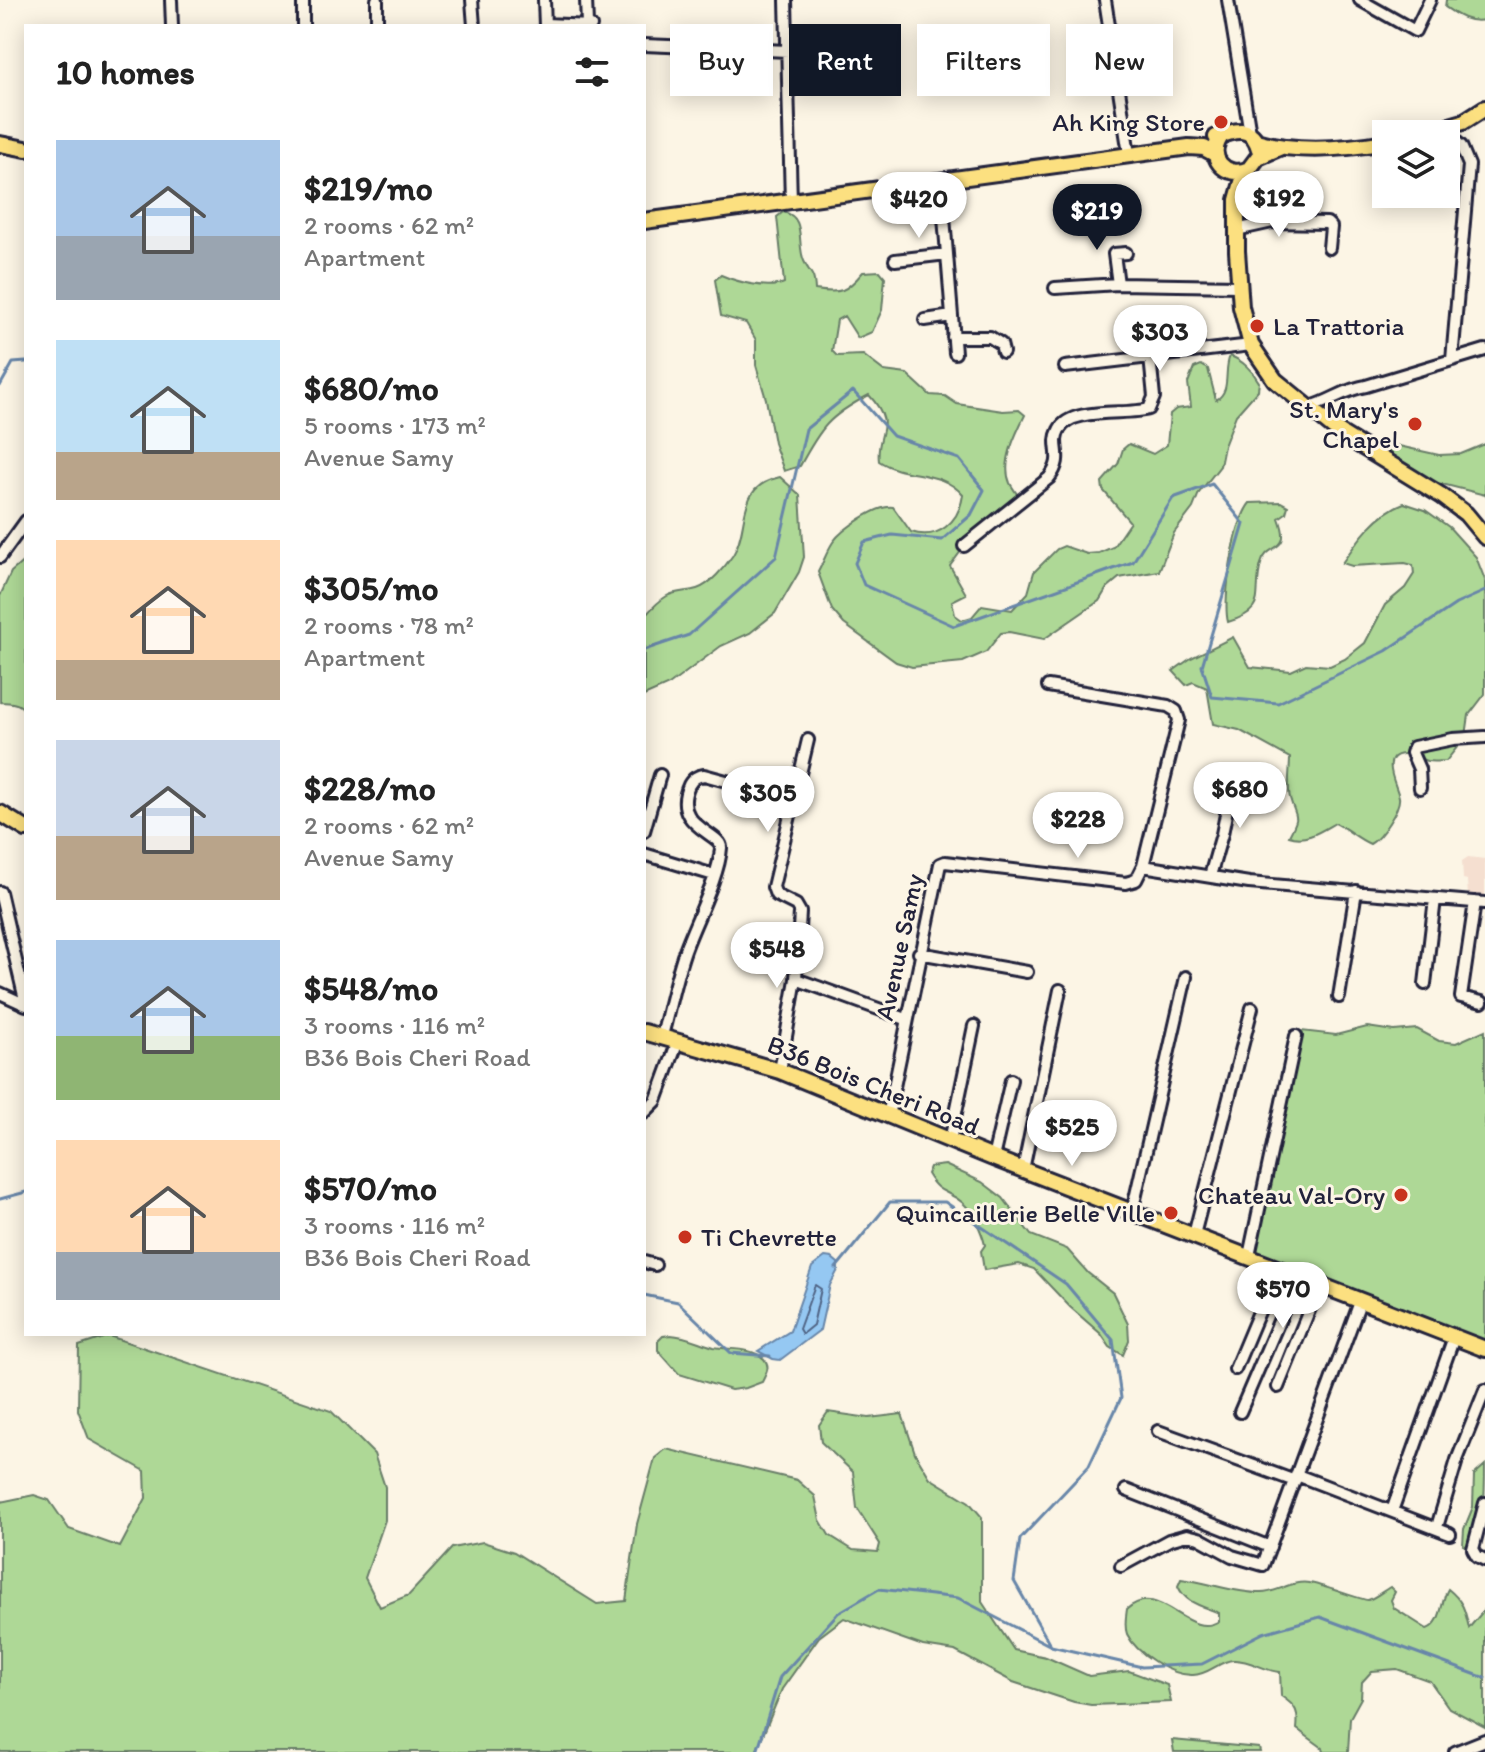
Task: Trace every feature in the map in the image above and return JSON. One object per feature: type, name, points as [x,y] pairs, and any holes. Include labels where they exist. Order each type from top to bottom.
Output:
[{"type":"main road","points":[[1460,123],[1485,108]]},
{"type":"main road","points":[[1189,147],[1222,135],[1248,134],[1281,147],[1372,143]]},
{"type":"main road","points":[[1248,134],[1258,157]]},
{"type":"main road","points":[[1222,135],[1215,154],[1220,165],[1229,172],[1237,200]]},
{"type":"main road","points":[[0,144],[24,149]]},
{"type":"main road","points":[[646,221],[1129,154],[1189,147],[1204,148],[1215,154]]},
{"type":"main road","points":[[1229,172],[1245,172],[1258,157],[1281,147]]},
{"type":"main road","points":[[1245,172],[1237,200],[1236,230],[1239,286],[1251,345],[1275,380],[1340,433],[1442,496],[1466,514],[1485,537]]},
{"type":"main road","points":[[0,813],[24,828]]},
{"type":"main road","name":"B36 Bois Cheri Road","points":[[646,1032],[780,1071],[1023,1170],[1485,1349]]},
{"type":"street","points":[[171,0],[172,24]]},
{"type":"street","points":[[303,0],[303,24]]},
{"type":"street","points":[[377,0],[377,24]]},
{"type":"street","points":[[472,0],[474,24]]},
{"type":"street","points":[[544,0],[545,24]]},
{"type":"street","points":[[586,0],[589,24]]},
{"type":"street","points":[[786,0],[791,203]]},
{"type":"street","points":[[1105,0],[1129,154]]},
{"type":"street","points":[[1228,0],[1248,134]]},
{"type":"street","points":[[1360,0],[1415,31],[1430,0]]},
{"type":"street","points":[[646,45],[788,51]]},
{"type":"street","points":[[1452,360],[1469,165],[1460,145]]},
{"type":"street","points":[[941,180],[955,353]]},
{"type":"street","points":[[1236,230],[1272,222],[1327,223],[1331,227],[1329,248]]},
{"type":"street","points":[[1118,284],[1114,254],[1126,253]]},
{"type":"street","points":[[895,260],[947,254]]},
{"type":"street","points":[[1055,288],[1118,284],[1239,286]]},
{"type":"street","points":[[925,320],[952,316]]},
{"type":"street","points":[[953,337],[990,337],[1001,344],[1003,352]]},
{"type":"street","points":[[1065,367],[1251,345]]},
{"type":"street","points":[[1310,407],[1327,403],[1345,392],[1485,350]]},
{"type":"street","points":[[964,546],[1049,478],[1058,467],[1058,431],[1064,424],[1100,413],[1149,409],[1154,397],[1150,357]]},
{"type":"street","points":[[0,557],[24,524]]},
{"type":"street","points":[[1048,686],[1168,706],[1176,711],[1179,720],[1143,866],[1249,883],[1480,903],[1461,997],[1482,1002]]},
{"type":"street","points":[[1420,788],[1419,769],[1412,753],[1414,747],[1453,739],[1485,737]]},
{"type":"street","points":[[780,1071],[796,979],[800,912],[796,905],[776,895],[773,887],[808,740]]},
{"type":"street","points":[[1210,876],[1234,774]]},
{"type":"street","points":[[646,824],[660,775]]},
{"type":"street","points":[[662,1036],[683,955],[714,875],[721,844],[694,824],[686,805],[690,782],[696,776],[722,778],[793,799]]},
{"type":"street","points":[[646,855],[714,875]]},
{"type":"street","name":"Avenue Samy","points":[[888,1116],[919,953],[940,864],[945,862],[1126,883],[1136,880],[1143,866]]},
{"type":"street","points":[[1339,997],[1356,891]]},
{"type":"street","points":[[0,892],[24,995]]},
{"type":"street","points":[[1425,984],[1435,899]]},
{"type":"street","points":[[919,953],[1027,972]]},
{"type":"street","points":[[1132,1212],[1186,977]]},
{"type":"street","points":[[796,979],[906,1019]]},
{"type":"street","points":[[1023,1170],[1060,990]]},
{"type":"street","points":[[0,993],[24,1003]]},
{"type":"street","points":[[1194,1235],[1252,1008]]},
{"type":"street","points":[[950,1141],[974,1026]]},
{"type":"street","points":[[1249,1256],[1296,1036]]},
{"type":"street","points":[[646,1111],[656,1101],[678,1041]]},
{"type":"street","points":[[993,1158],[1011,1080]]},
{"type":"street","points":[[1235,1369],[1277,1269]]},
{"type":"street","points":[[1240,1412],[1298,1277]]},
{"type":"street","points":[[1278,1387],[1319,1286]]},
{"type":"street","points":[[1121,1566],[1169,1540],[1184,1536],[1199,1538],[1226,1553],[1258,1566],[1263,1565],[1360,1302]]},
{"type":"street","points":[[1392,1511],[1454,1337]]},
{"type":"street","points":[[1437,1527],[1457,1460],[1485,1390]]},
{"type":"street","points":[[1158,1431],[1450,1534]]},
{"type":"street","points":[[1126,1490],[1270,1547]]},
{"type":"street","points":[[1485,1503],[1473,1549],[1477,1556],[1485,1560]]},
{"type":"street","points":[[1455,1752],[1485,1740]]},
{"type":"shaded area","points":[[1468,857],[1485,859],[1485,898],[1468,897],[1462,861]]},
{"type":"green space","points":[[1446,0],[1485,0],[1485,20],[1468,20],[1459,16],[1445,7]]},
{"type":"green space","points":[[783,212],[795,219],[798,225],[802,254],[813,276],[815,290],[842,290],[863,272],[880,271],[885,277],[882,310],[872,332],[858,338],[844,316],[837,320],[832,351],[837,356],[863,355],[884,371],[907,374],[930,395],[945,396],[957,404],[1003,411],[1019,410],[1025,415],[1007,466],[1010,483],[1021,500],[964,547],[950,566],[966,594],[952,601],[955,615],[962,620],[972,617],[982,605],[1012,610],[1028,593],[1034,572],[1057,549],[1064,546],[1087,554],[1113,547],[1130,522],[1103,490],[1102,482],[1118,464],[1123,449],[1129,444],[1153,454],[1167,445],[1170,414],[1176,409],[1191,407],[1188,383],[1194,368],[1201,365],[1208,369],[1216,400],[1226,386],[1230,356],[1247,366],[1259,382],[1258,390],[1236,415],[1220,466],[1174,533],[1159,571],[1119,578],[1107,588],[1099,601],[1044,639],[1001,633],[986,652],[963,662],[912,667],[896,662],[844,624],[832,610],[818,572],[837,537],[860,519],[886,507],[893,507],[911,532],[930,534],[952,521],[963,495],[944,481],[889,467],[879,461],[884,422],[878,406],[869,395],[835,416],[814,441],[800,466],[784,471],[774,443],[756,365],[756,340],[746,323],[721,316],[715,280],[721,275],[761,285],[784,283],[777,217]]},
{"type":"green space","points":[[1390,444],[1439,455],[1461,454],[1485,444],[1485,495],[1395,472],[1387,459]]},
{"type":"green space","points":[[780,477],[800,495],[804,557],[799,572],[775,613],[750,633],[721,646],[669,685],[646,695],[646,615],[667,596],[697,589],[717,575],[733,555],[750,498],[766,482]]},
{"type":"green space","points":[[1281,502],[1288,506],[1286,513],[1279,518],[1283,538],[1278,546],[1268,552],[1261,564],[1254,607],[1228,622],[1231,561],[1245,512],[1250,503]]},
{"type":"green space","points":[[1404,503],[1425,510],[1449,527],[1476,557],[1485,580],[1485,694],[1469,715],[1466,736],[1446,761],[1427,761],[1406,754],[1392,760],[1391,772],[1399,802],[1389,823],[1370,844],[1335,823],[1307,837],[1289,836],[1296,817],[1289,794],[1290,758],[1239,730],[1213,724],[1207,688],[1193,682],[1186,685],[1173,671],[1191,658],[1233,637],[1250,667],[1291,671],[1306,664],[1330,666],[1345,659],[1365,643],[1385,605],[1405,588],[1414,574],[1413,565],[1405,563],[1352,566],[1342,563],[1377,520]]},
{"type":"green space","points":[[24,561],[24,710],[19,705],[0,702],[0,596],[11,572]]},
{"type":"green space","points":[[1367,1027],[1394,1031],[1417,1029],[1439,1041],[1456,1043],[1485,1030],[1485,1339],[1482,1344],[1244,1254],[1293,1030],[1336,1035]]},
{"type":"green space","points":[[945,1165],[982,1182],[1003,1198],[1031,1235],[1067,1249],[1088,1273],[1113,1293],[1128,1324],[1129,1340],[1123,1355],[1110,1347],[1101,1334],[1034,1269],[1019,1264],[984,1270],[981,1251],[985,1245],[974,1217],[963,1203],[940,1189],[927,1174],[930,1167]]},
{"type":"green space","points":[[671,1335],[759,1355],[767,1367],[762,1382],[731,1390],[679,1374],[658,1350],[658,1341],[663,1336]]},
{"type":"green space","points":[[109,1336],[331,1411],[374,1454],[385,1487],[385,1520],[365,1578],[380,1607],[409,1595],[452,1548],[483,1542],[514,1552],[597,1604],[626,1601],[637,1524],[655,1458],[666,1449],[797,1480],[815,1496],[820,1520],[829,1535],[853,1550],[878,1552],[880,1544],[857,1508],[853,1472],[821,1442],[819,1425],[828,1412],[869,1418],[902,1414],[915,1453],[930,1478],[969,1502],[982,1517],[982,1602],[1014,1650],[1046,1657],[1089,1676],[1129,1671],[1167,1685],[1171,1702],[1091,1705],[1074,1702],[1013,1682],[955,1651],[923,1646],[844,1618],[819,1637],[782,1689],[756,1752],[0,1752],[0,1502],[34,1495],[49,1500],[69,1529],[120,1547],[146,1498],[145,1471],[89,1439],[78,1410],[79,1346]]},
{"type":"green space","points":[[1485,1465],[1482,1521],[1471,1548],[1463,1545],[1464,1529],[1473,1507],[1474,1475]]},
{"type":"green space","points":[[1181,1579],[1261,1593],[1297,1583],[1309,1583],[1368,1600],[1390,1587],[1395,1592],[1391,1600],[1394,1608],[1427,1629],[1439,1617],[1448,1589],[1463,1606],[1469,1628],[1485,1609],[1485,1727],[1449,1708],[1430,1681],[1397,1669],[1372,1671],[1362,1682],[1361,1698],[1350,1718],[1348,1752],[1324,1752],[1297,1729],[1295,1710],[1281,1696],[1280,1672],[1233,1660],[1209,1671],[1184,1674],[1155,1662],[1138,1649],[1126,1628],[1127,1609],[1139,1602],[1151,1601],[1162,1605],[1196,1623],[1207,1625],[1219,1621],[1219,1613],[1195,1603],[1181,1592],[1178,1586]]},
{"type":"green space","points":[[1172,1740],[1259,1748],[1260,1752],[1174,1752]]},
{"type":"water","points":[[825,1257],[838,1263],[838,1270],[830,1285],[820,1330],[780,1360],[758,1351],[790,1331],[812,1267]]},
{"type":"waterway","points":[[0,386],[13,363],[24,362]]},
{"type":"waterway","points":[[646,649],[689,635],[776,557],[806,429],[853,391],[893,436],[959,459],[984,490],[971,515],[942,540],[892,535],[864,542],[855,563],[864,585],[954,626],[1133,562],[1173,498],[1212,484],[1244,524],[1202,666],[1212,697],[1278,703],[1386,651],[1456,604],[1485,591]]},
{"type":"waterway","points":[[0,1199],[24,1193]]},
{"type":"waterway","points":[[836,1268],[890,1202],[945,1202],[1066,1284],[1113,1340],[1121,1398],[1089,1466],[1020,1539],[1014,1581],[1051,1646],[1142,1667],[1202,1664],[1263,1633],[1320,1617],[1485,1678]]},
{"type":"waterway","points":[[646,1295],[678,1302],[731,1353],[770,1356]]},
{"type":"waterway","points":[[757,1752],[780,1677],[838,1613],[879,1589],[958,1598],[1051,1646]]},
{"type":"place","name":"Ah King Store","points":[[1221,122]]},
{"type":"place","name":"La Trattoria","points":[[1257,326]]},
{"type":"place","name":"St. Mary's Chapel","points":[[1415,424]]},
{"type":"place","name":"Chateau Val-Ory","points":[[1401,1195]]},
{"type":"place","name":"Quincaillerie Belle Ville","points":[[1171,1213]]},
{"type":"place","name":"Ti Chevrette","points":[[685,1237]]}]
